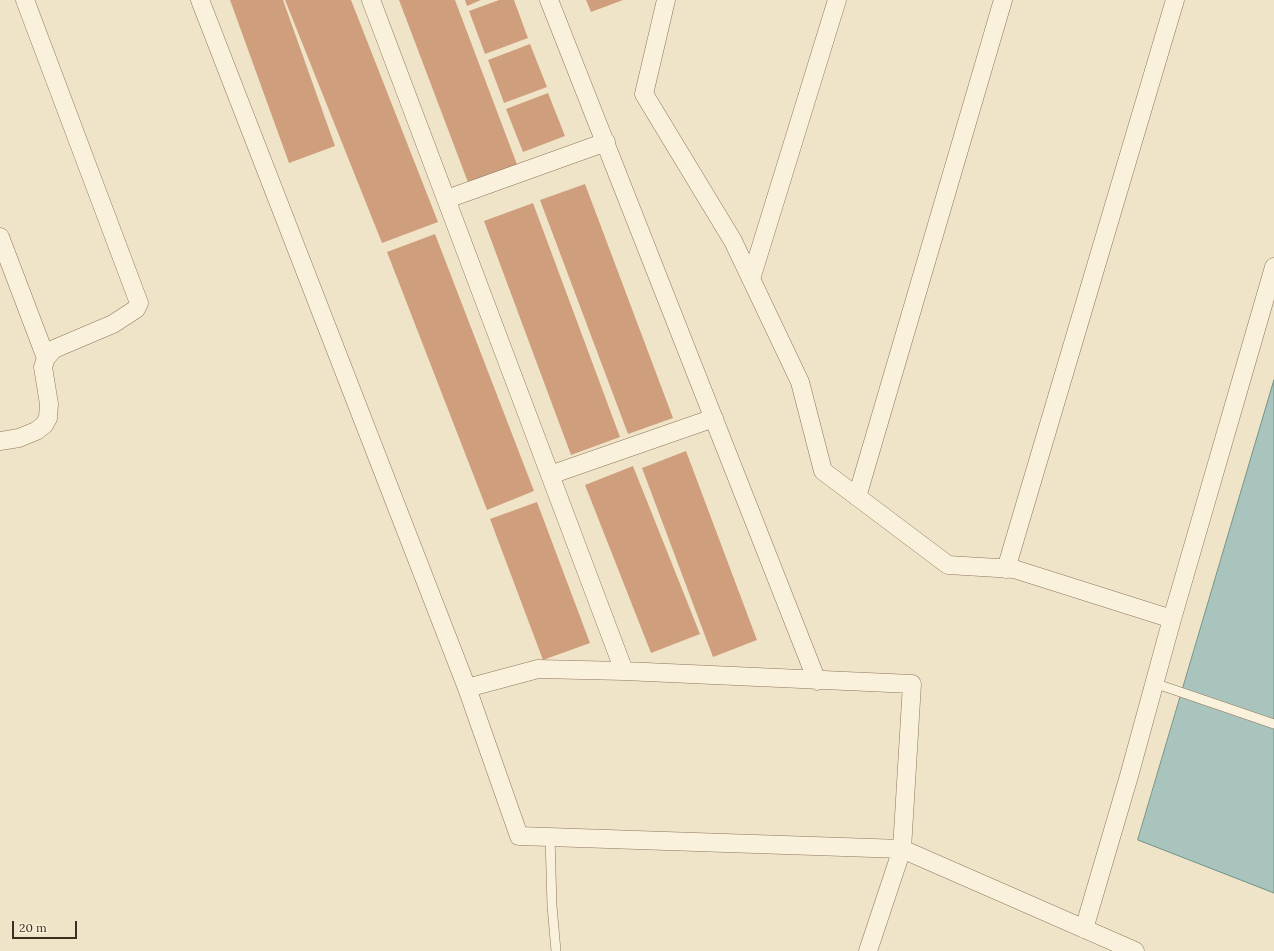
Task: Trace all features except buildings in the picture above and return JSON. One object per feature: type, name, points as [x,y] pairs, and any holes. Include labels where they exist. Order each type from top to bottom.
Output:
[{"type":"street","points":[[0,441],[19,438],[36,431],[44,425],[48,418],[49,404],[43,367],[46,358],[54,349],[113,324],[136,309],[139,303],[25,0]]},
{"type":"street","points":[[200,0],[467,688],[519,836],[902,849],[1135,951]]},
{"type":"street","points":[[371,0],[624,671]]},
{"type":"street","points":[[549,0],[818,681]]},
{"type":"street","points":[[666,0],[644,94],[732,241],[800,382],[823,471],[948,565],[1014,569],[1172,618]]},
{"type":"street","points":[[751,279],[837,0]]},
{"type":"street","points":[[858,497],[1003,0]]},
{"type":"street","points":[[1006,569],[1175,0]]},
{"type":"street","points":[[447,199],[606,142]]},
{"type":"street","points":[[0,237],[46,358]]},
{"type":"street","points":[[1084,929],[1129,776],[1172,618],[1274,267]]},
{"type":"street","points":[[550,475],[714,418]]},
{"type":"street","points":[[467,688],[538,670],[624,671],[818,681],[912,684],[902,849],[868,951]]},
{"type":"lane","points":[[1154,683],[1274,724]]},
{"type":"lane","points":[[550,837],[552,906],[556,951]]},
{"type":"water","points":[[1274,380],[1274,893],[1138,840]]}]
